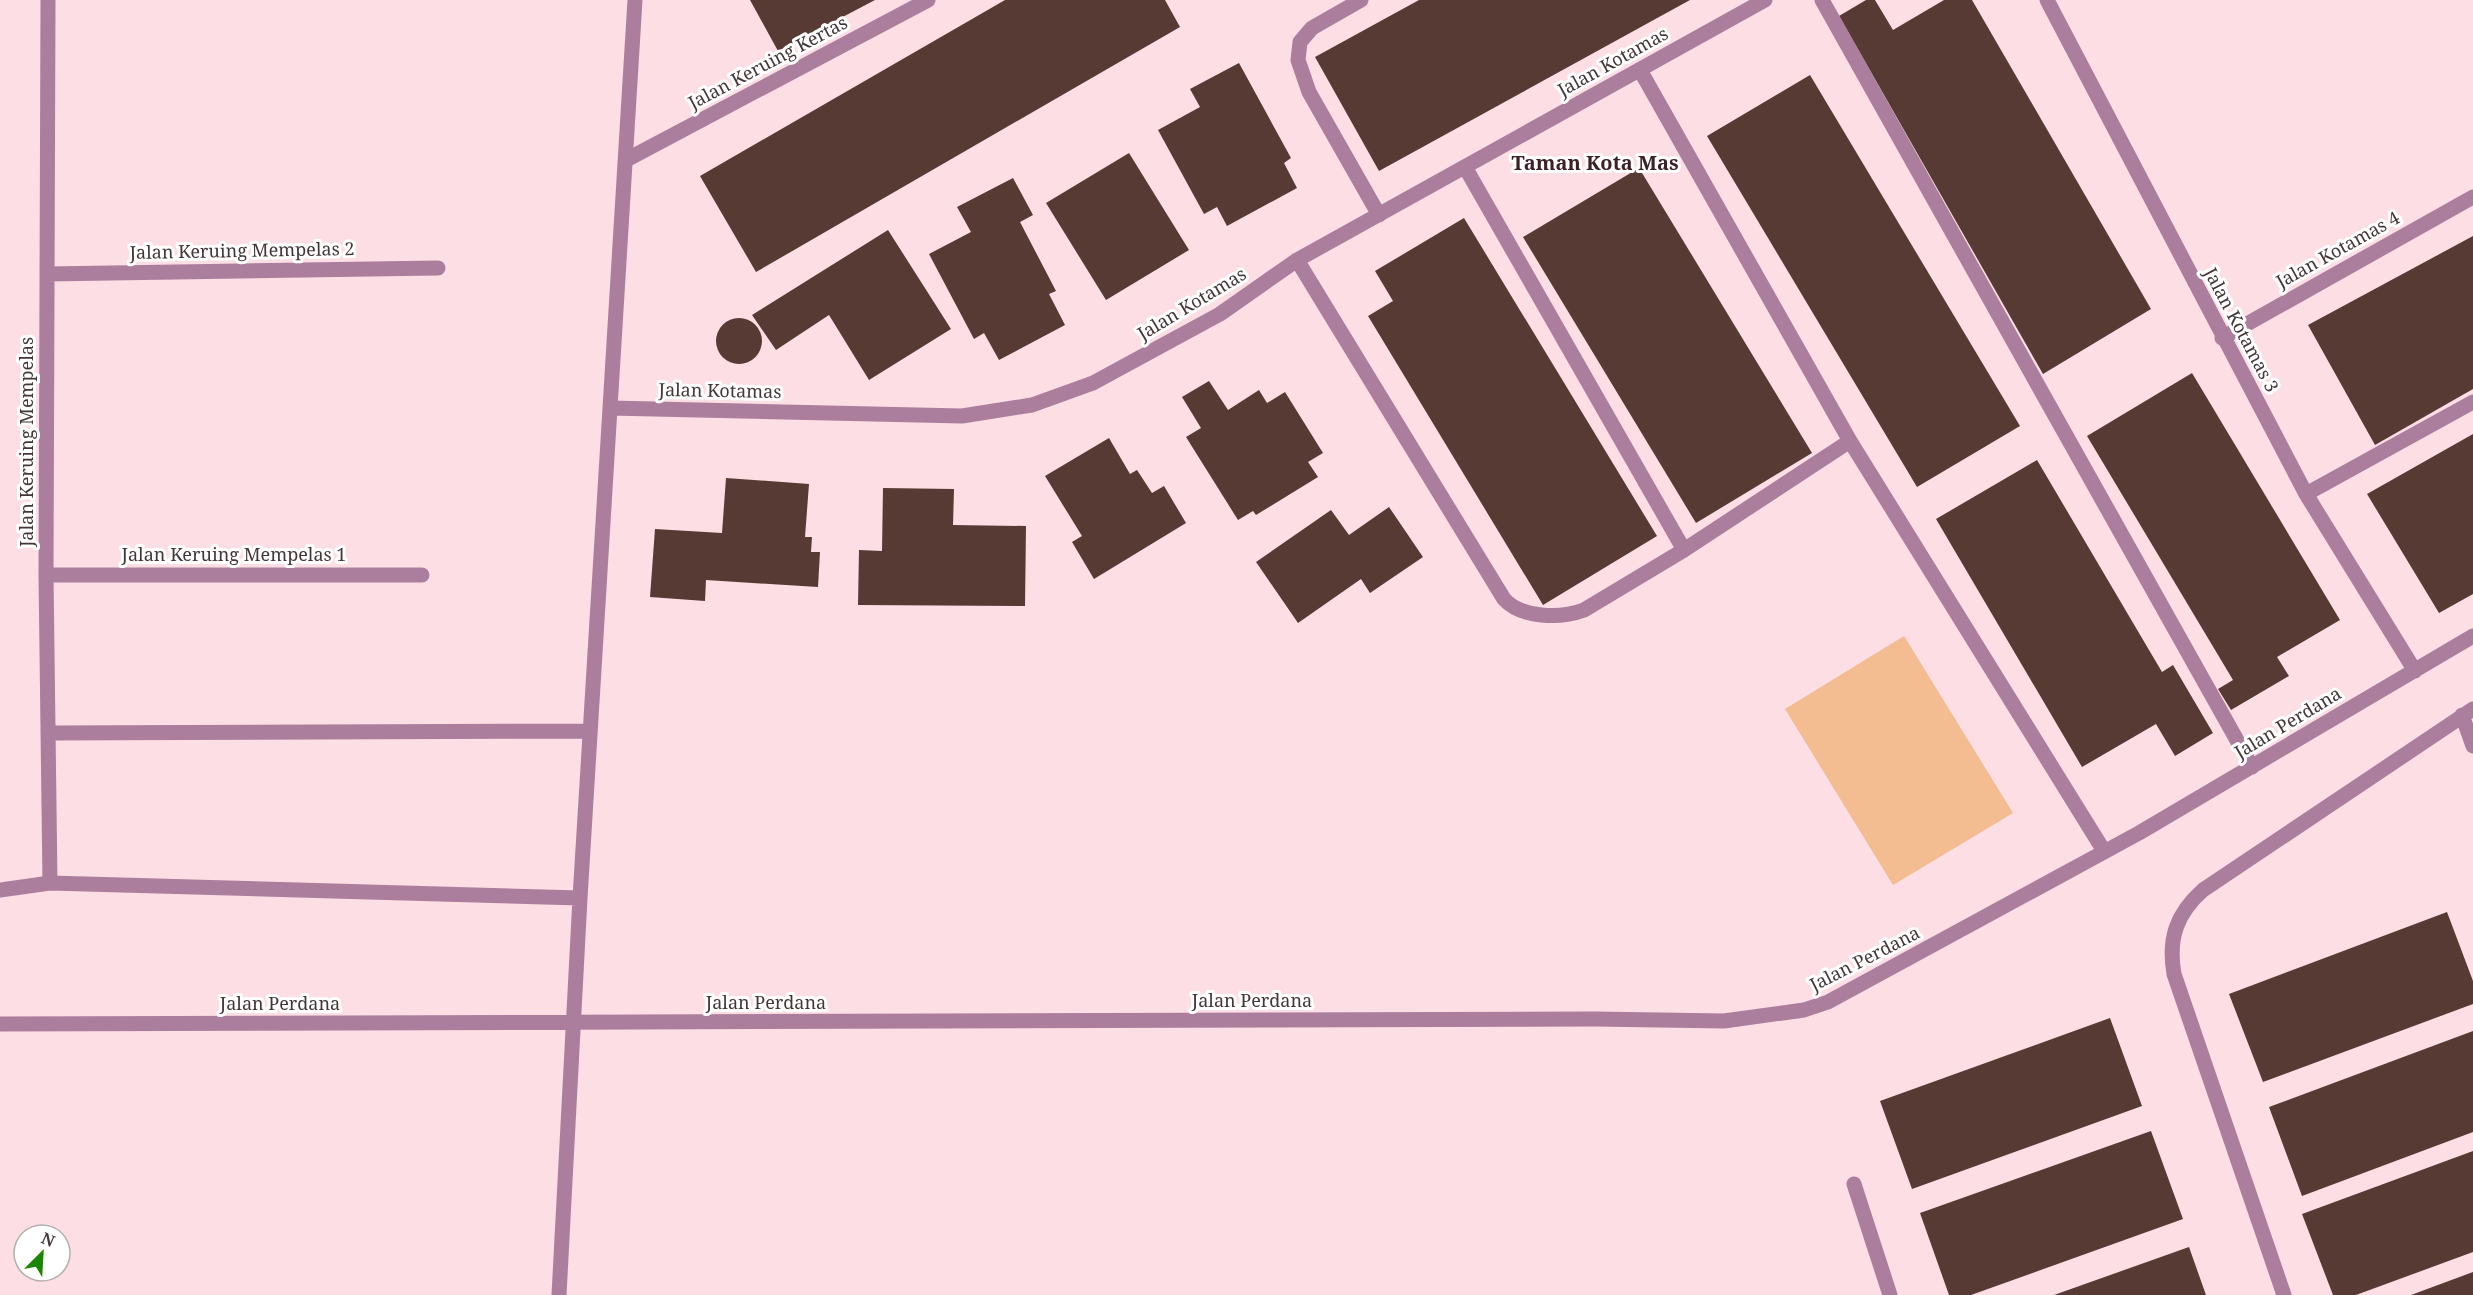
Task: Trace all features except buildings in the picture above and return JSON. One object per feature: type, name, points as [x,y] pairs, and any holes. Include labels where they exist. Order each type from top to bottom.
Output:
[{"type":"street","name":"Jalan Keruing Mempelas","points":[[48,0],[46,575],[50,883]]},
{"type":"street","points":[[559,1295],[580,898],[635,0]]},
{"type":"street","name":"Jalan Keruing Kertas","points":[[626,160],[928,0]]},
{"type":"street","points":[[1361,0],[1312,28],[1300,42],[1298,60],[1309,92],[1379,215]]},
{"type":"street","name":"Jalan Kotamas","points":[[610,408],[962,416],[1032,405],[1094,383],[1220,314],[1297,260],[1766,0]]},
{"type":"street","points":[[1822,0],[2252,767]]},
{"type":"street","name":"Jalan Kotamas 3","points":[[2047,0],[2222,338],[2306,494],[2415,670]]},
{"type":"street","points":[[1640,70],[1850,441],[2104,851]]},
{"type":"street","points":[[1466,167],[1684,550]]},
{"type":"street","name":"Jalan Kotamas 4","points":[[2222,338],[2473,197]]},
{"type":"street","points":[[1297,260],[1511,606],[1530,613],[1575,613],[1684,550],[1850,441]]},
{"type":"street","name":"Jalan Keruing Mempelas 2","points":[[47,274],[438,268]]},
{"type":"street","points":[[2306,494],[2473,402]]},
{"type":"street","name":"Jalan Keruing Mempelas 1","points":[[46,575],[422,575]]},
{"type":"street","name":"Jalan Perdana","points":[[0,1024],[1571,1019],[1724,1021],[1754,1018],[1804,1010],[1828,1002],[1986,919],[2252,767],[2473,636]]},
{"type":"street","points":[[2284,1295],[2174,974],[2171,955],[2172,937],[2178,919],[2188,903],[2203,890],[2467,712],[2473,746]]},
{"type":"street","points":[[48,733],[590,731]]},
{"type":"street","points":[[0,890],[50,883],[580,898]]},
{"type":"street","points":[[1854,1184],[1890,1295]]},
{"type":"shaded area","points":[[1904,636],[2013,813],[1893,885],[1785,709]]},
{"type":"district","name":"Taman Kota Mas","points":[[1595,163]]}]
